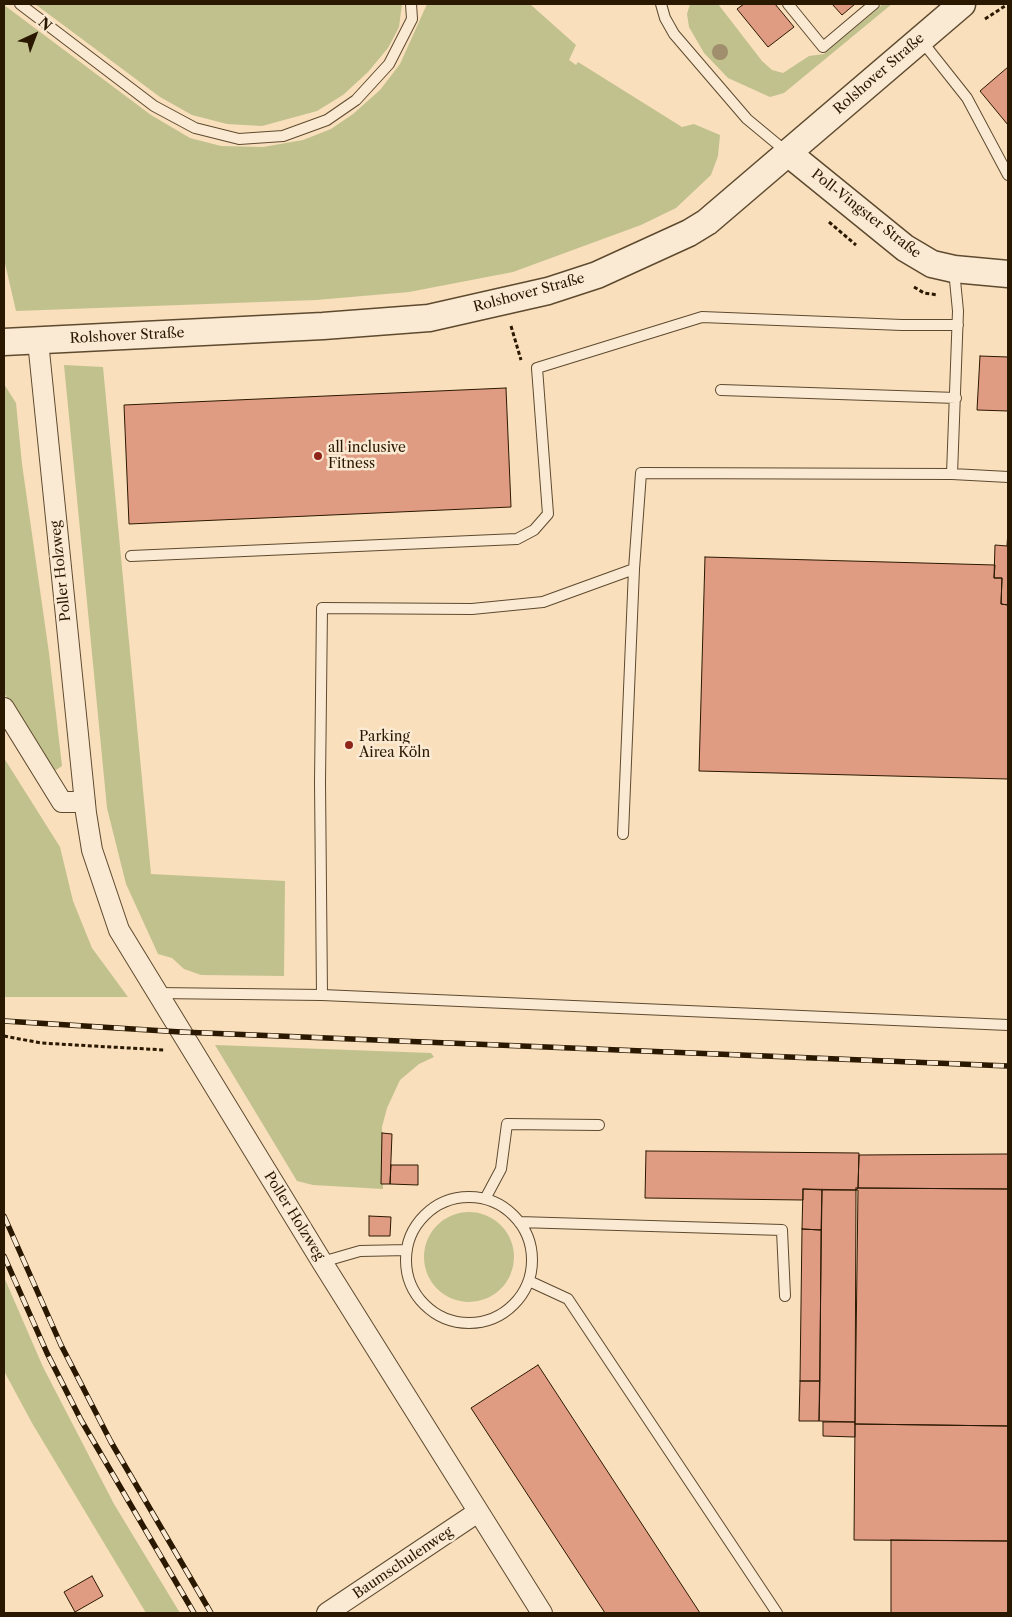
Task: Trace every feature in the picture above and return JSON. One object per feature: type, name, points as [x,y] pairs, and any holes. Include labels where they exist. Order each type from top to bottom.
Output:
[{"type":"street","name":"Rolshover Straße","points":[[4,342],[430,318],[548,291],[597,275],[689,233],[707,222],[962,4]]},
{"type":"street","name":"Poll-Vingster Straße","points":[[788,153],[905,248],[932,264],[954,269],[1008,274]]},
{"type":"street","name":"Poller Holzweg","points":[[38,341],[85,802],[92,850],[119,930],[322,1262],[542,1613]]},
{"type":"street","points":[[4,708],[62,802],[85,802]]},
{"type":"street","name":"Baumschulenweg","points":[[327,1613],[478,1512]]},
{"type":"lane","points":[[20,4],[154,106],[195,128],[239,139],[283,136],[327,120],[356,100],[389,64],[412,19],[411,4]]},
{"type":"lane","points":[[660,4],[674,34],[747,119],[788,153]]},
{"type":"lane","points":[[788,4],[823,47],[874,4]]},
{"type":"lane","points":[[920,39],[968,98],[1008,175]]},
{"type":"lane","points":[[952,474],[958,325],[954,269]]},
{"type":"lane","points":[[131,556],[517,539],[534,530],[548,514],[537,368],[702,317],[902,325],[958,325]]},
{"type":"lane","points":[[721,390],[956,398]]},
{"type":"lane","points":[[622,834],[634,569],[641,473],[952,474],[1008,477]]},
{"type":"lane","points":[[322,995],[320,782],[322,608],[472,609],[543,602],[634,569]]},
{"type":"lane","points":[[157,993],[322,995],[1008,1025]]},
{"type":"lane","points":[[485,1199],[501,1169],[507,1124],[599,1125]]},
{"type":"lane","points":[[464,1197],[485,1199],[504,1207],[519,1222],[529,1241],[532,1261],[528,1281],[518,1299],[503,1313],[484,1321],[464,1323],[444,1318],[426,1306],[414,1290],[406,1271],[407,1250],[413,1230],[426,1214],[443,1202],[464,1197]]},
{"type":"lane","points":[[519,1222],[782,1230],[785,1296]]},
{"type":"lane","points":[[322,1262],[360,1252],[407,1250]]},
{"type":"lane","points":[[528,1281],[568,1299],[778,1613]]},
{"type":"path","points":[[504,301],[520,360],[537,368]]},
{"type":"path","points":[[4,1036],[41,1043],[143,1050],[165,1050],[184,1037]]},
{"type":"green space","points":[[35,4],[402,4],[399,27],[388,48],[368,72],[343,95],[317,111],[262,126],[227,124],[192,115],[160,97]]},
{"type":"green space","points":[[427,4],[530,4],[576,45],[569,60],[576,65],[578,62],[682,127],[694,124],[720,135],[718,156],[711,175],[676,208],[641,225],[513,272],[409,292],[316,300],[16,311],[4,259],[4,5],[151,115],[190,138],[221,146],[263,147],[303,140],[331,129],[353,114],[380,90],[400,64]]},
{"type":"green space","points":[[690,4],[718,4],[762,61],[772,70],[783,73],[809,56],[824,54],[883,4],[892,4],[784,93],[770,97],[728,78],[704,53],[689,27],[687,14]]},
{"type":"green space","points":[[64,365],[103,367],[151,874],[285,881],[284,976],[201,975],[184,969],[172,958],[158,954],[126,884],[107,808]]},
{"type":"green space","points":[[4,384],[16,403],[22,464],[49,653],[62,766],[53,772],[4,693]]},
{"type":"green space","points":[[4,758],[60,847],[73,901],[92,948],[128,997],[4,997]]},
{"type":"green space","points":[[215,1045],[431,1053],[434,1057],[419,1064],[400,1080],[387,1108],[382,1127],[383,1189],[313,1185],[297,1181]]},
{"type":"green space","points":[[469,1212],[486,1215],[501,1225],[511,1240],[514,1257],[511,1274],[501,1289],[486,1299],[469,1302],[452,1299],[437,1289],[427,1274],[424,1257],[427,1240],[437,1225],[452,1215]]},
{"type":"green space","points":[[4,1277],[43,1367],[114,1504],[180,1613],[146,1613],[32,1423],[4,1371]]},
{"type":"building","points":[[744,4],[775,4],[794,27],[768,47],[737,9]]},
{"type":"building","points":[[832,4],[855,4],[842,15]]},
{"type":"building","points":[[1008,67],[1008,125],[980,91]]},
{"type":"building","points":[[980,356],[1008,357],[1008,411],[977,410]]},
{"type":"building","name":"all inclusive Fitness","points":[[506,388],[511,507],[129,524],[124,405]]},
{"type":"building","points":[[1008,531],[1008,605],[1001,604],[1002,578],[994,578],[995,545],[1007,546]]},
{"type":"building","points":[[705,557],[995,565],[994,578],[1002,578],[1001,604],[1008,605],[1008,779],[699,771]]},
{"type":"building","points":[[382,1133],[392,1134],[390,1184],[381,1184]]},
{"type":"building","points":[[646,1151],[859,1153],[858,1188],[856,1190],[803,1189],[803,1200],[645,1198]]},
{"type":"building","points":[[1008,1154],[1008,1189],[858,1188],[859,1155]]},
{"type":"building","points":[[391,1165],[418,1165],[418,1185],[390,1184]]},
{"type":"building","points":[[856,1188],[1008,1189],[1008,1426],[855,1424]]},
{"type":"building","points":[[803,1189],[822,1190],[821,1230],[802,1229]]},
{"type":"building","points":[[822,1190],[858,1190],[855,1422],[819,1421]]},
{"type":"building","points":[[369,1216],[391,1217],[390,1236],[369,1236]]},
{"type":"building","points":[[802,1229],[821,1230],[820,1381],[800,1381]]},
{"type":"building","points":[[538,1365],[700,1613],[605,1613],[471,1408]]},
{"type":"building","points":[[800,1381],[820,1381],[819,1421],[799,1421]]},
{"type":"building","points":[[823,1422],[855,1422],[855,1437],[823,1436]]},
{"type":"building","points":[[855,1424],[1008,1426],[1008,1541],[854,1540]]},
{"type":"building","points":[[891,1540],[1008,1541],[1008,1613],[891,1613]]},
{"type":"building","points":[[92,1576],[103,1596],[75,1612],[64,1592]]},
{"type":"railway","points":[[4,1021],[181,1032],[1008,1066]]},
{"type":"railway","points":[[4,1216],[61,1345],[111,1442],[211,1613]]},
{"type":"railway","points":[[4,1256],[47,1353],[81,1420],[194,1613]]},
{"type":"place","name":"all inclusive Fitness","points":[[318,456]]},
{"type":"place","name":"Parking Airea Köln","points":[[349,745]]}]
